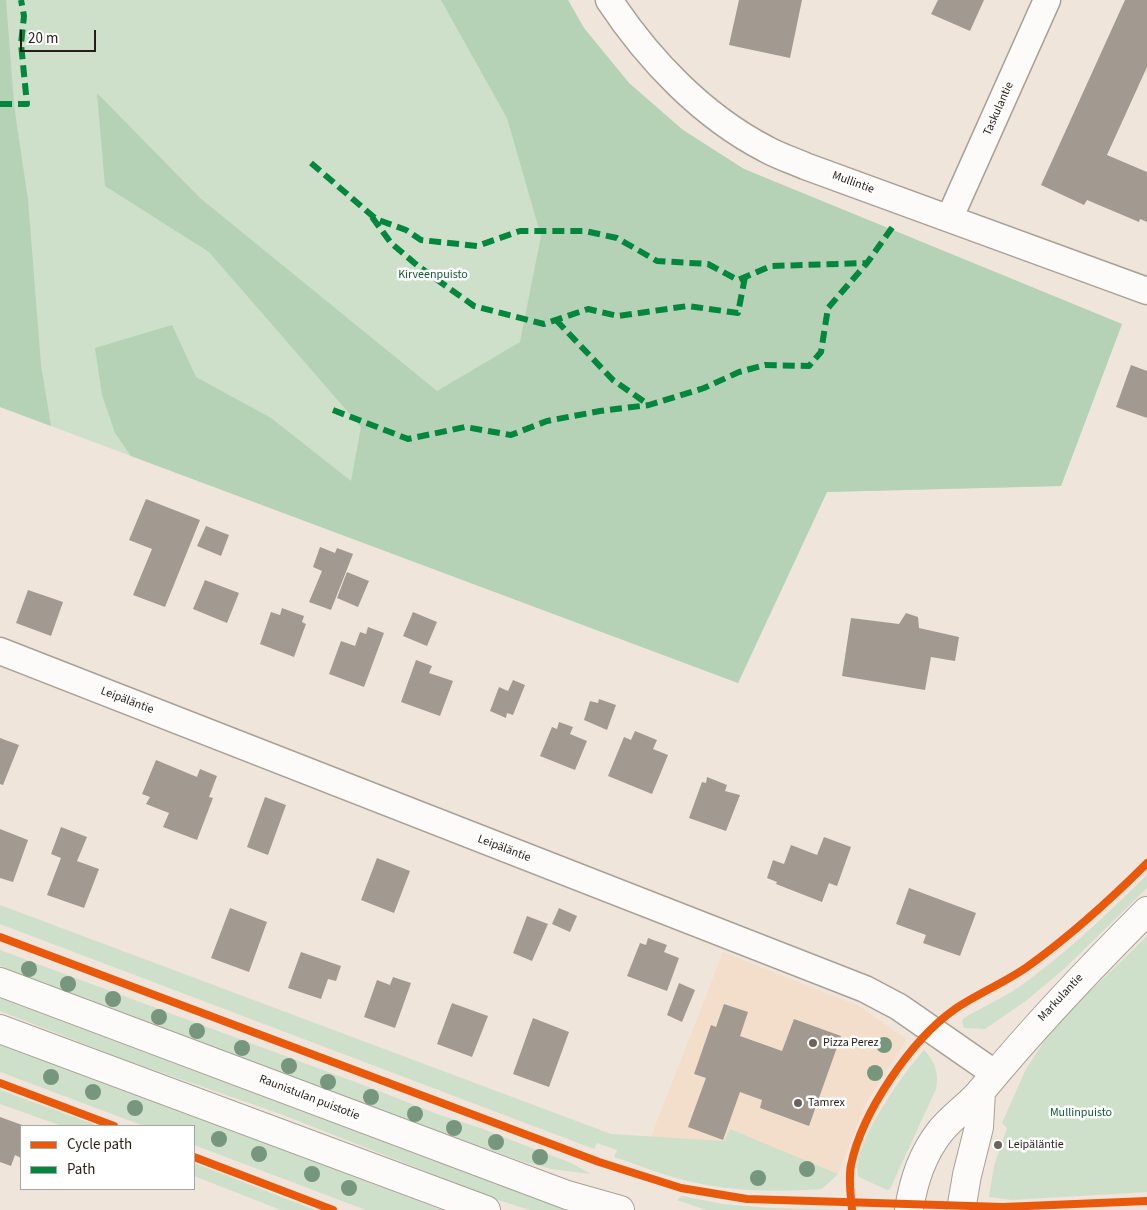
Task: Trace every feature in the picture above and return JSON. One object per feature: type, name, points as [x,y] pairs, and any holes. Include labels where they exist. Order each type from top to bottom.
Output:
[{"type":"main road","name":"Markulantie","points":[[909,1210],[917,1172],[939,1133],[988,1082],[1076,982],[1147,911]]},
{"type":"main road","name":"Raunistulan puistotie","points":[[0,982],[558,1192],[620,1210]]},
{"type":"main road","points":[[0,1029],[486,1210]]},
{"type":"main road","points":[[961,1210],[967,1174],[988,1082]]},
{"type":"street","name":"Mullintie","points":[[608,0],[644,48],[675,80],[707,109],[737,132],[766,149],[805,166],[950,217],[1147,291]]},
{"type":"street","name":"Taskulantie","points":[[950,217],[1047,0]]},
{"type":"street","name":"Leipäläntie","points":[[0,651],[865,989],[899,1007],[988,1082]]},
{"type":"shaded area","points":[[723,952],[859,1006],[907,1039],[866,1103],[838,1174],[822,1189],[650,1139]]},
{"type":"green space","name":"Kirveenpuisto","points":[[0,0],[568,0],[584,28],[629,83],[683,130],[744,169],[1122,324],[1061,486],[827,492],[738,683],[0,407]]},
{"type":"green space","points":[[0,0],[6,0],[14,105],[28,200],[41,365],[51,426],[0,407]]},
{"type":"green space","name":"Kirveenpuisto","points":[[441,0],[568,0],[584,28],[629,83],[683,130],[744,169],[1122,324],[1061,486],[827,492],[738,683],[131,456],[115,433],[102,395],[95,348],[172,325],[196,377],[271,418],[351,481],[361,427],[209,252],[105,186],[97,93],[200,198],[437,391],[520,342],[541,236],[507,118]]},
{"type":"green space","points":[[1147,875],[1147,888],[1064,969],[1027,1000],[985,1029],[964,1028],[962,1021],[964,1018],[1014,990],[1046,967],[1090,929]]},
{"type":"green space","points":[[0,905],[611,1134],[724,1141],[730,1129],[838,1174],[822,1189],[771,1191],[705,1185],[660,1173],[614,1157],[617,1150],[597,1143],[594,1149],[0,924]]},
{"type":"green space","name":"Mullinpuisto","points":[[1147,936],[1147,1192],[1012,1200],[989,1197],[994,1166],[1007,1128],[1002,1123],[1026,1069],[1047,1037],[1075,1006]]},
{"type":"green space","points":[[0,950],[437,1114],[480,1128],[571,1163],[591,1174],[551,1169],[521,1161],[0,966]]},
{"type":"green space","points":[[0,998],[413,1153],[575,1210],[530,1210],[501,1201],[283,1115],[123,1059],[0,1011]]},
{"type":"green space","points":[[0,1042],[442,1210],[366,1210],[195,1145],[195,1125],[141,1125],[0,1072]]},
{"type":"green space","points":[[924,1050],[935,1068],[937,1078],[936,1089],[890,1189],[887,1190],[859,1177],[858,1164],[862,1148],[880,1111],[892,1092]]},
{"type":"green space","points":[[0,1090],[96,1125],[59,1125],[0,1104]]},
{"type":"green space","points":[[195,1163],[315,1210],[281,1210],[195,1176]]},
{"type":"green space","points":[[682,1196],[723,1204],[770,1208],[844,1210],[706,1210],[677,1200]]},
{"type":"building","points":[[739,0],[802,0],[790,58],[729,45]]},
{"type":"building","points":[[938,0],[984,0],[970,31],[931,14]]},
{"type":"building","points":[[1125,0],[1147,0],[1147,67],[1107,155],[1147,172],[1147,222],[1140,219],[1139,222],[1087,200],[1084,205],[1041,185]]},
{"type":"building","points":[[1131,365],[1147,371],[1147,418],[1116,407]]},
{"type":"building","points":[[146,499],[200,520],[165,607],[133,595],[152,549],[129,540]]},
{"type":"building","points":[[206,526],[229,535],[221,556],[197,546]]},
{"type":"building","points":[[320,547],[335,553],[337,548],[353,554],[331,610],[309,602],[322,571],[313,567]]},
{"type":"building","points":[[347,572],[369,581],[358,607],[337,598]]},
{"type":"building","points":[[205,580],[239,593],[227,623],[193,609]]},
{"type":"building","points":[[28,590],[63,602],[51,636],[16,623]]},
{"type":"building","points":[[282,608],[304,616],[302,622],[306,624],[294,657],[260,644],[271,612],[280,615]]},
{"type":"building","points":[[413,612],[437,622],[427,646],[403,636]]},
{"type":"building","points":[[906,613],[918,617],[919,628],[959,637],[955,661],[931,657],[925,690],[842,676],[851,618],[899,624]]},
{"type":"building","points":[[368,627],[384,633],[364,687],[329,674],[341,641],[355,646],[360,632],[366,634]]},
{"type":"building","points":[[416,660],[432,666],[429,673],[453,681],[440,716],[401,702]]},
{"type":"building","points":[[513,680],[525,685],[513,715],[507,713],[506,718],[490,711],[499,687],[508,691]]},
{"type":"building","points":[[599,699],[616,705],[607,730],[584,720],[590,701],[598,703]]},
{"type":"building","points":[[559,722],[573,727],[570,734],[587,741],[575,770],[540,756],[552,727],[557,729]]},
{"type":"building","points":[[635,731],[657,740],[653,749],[668,755],[652,794],[608,776],[624,737],[631,740]]},
{"type":"building","points":[[0,738],[19,745],[3,785],[0,784]]},
{"type":"building","points":[[156,760],[197,777],[200,769],[217,776],[209,797],[213,798],[197,840],[163,827],[169,813],[146,804],[150,797],[142,794]]},
{"type":"building","points":[[707,777],[727,785],[725,791],[740,795],[726,831],[689,818],[702,782],[706,783]]},
{"type":"building","points":[[265,797],[286,805],[268,855],[247,847]]},
{"type":"building","points":[[61,827],[87,837],[77,861],[99,869],[84,908],[47,895],[61,858],[51,854]]},
{"type":"building","points":[[0,829],[28,840],[13,882],[0,878]]},
{"type":"building","points":[[824,837],[851,847],[837,886],[829,883],[822,902],[776,884],[777,882],[767,878],[773,860],[784,864],[791,845],[817,855]]},
{"type":"building","points":[[377,858],[410,871],[394,913],[361,900]]},
{"type":"building","points":[[909,888],[976,913],[960,956],[923,943],[926,935],[896,924]]},
{"type":"building","points":[[230,908],[267,922],[249,972],[211,958]]},
{"type":"building","points":[[559,908],[577,916],[570,932],[552,924]]},
{"type":"building","points":[[527,916],[548,924],[532,961],[513,953]]},
{"type":"building","points":[[648,938],[667,945],[664,952],[679,958],[667,991],[627,976],[640,943],[646,945]]},
{"type":"building","points":[[301,952],[341,966],[336,981],[328,979],[321,999],[288,988]]},
{"type":"building","points":[[393,977],[411,983],[395,1028],[364,1017],[377,980],[390,985]]},
{"type":"building","points":[[679,983],[695,990],[682,1022],[667,1015]]},
{"type":"building","points":[[452,1003],[488,1016],[472,1057],[437,1044]]},
{"type":"building","points":[[724,1004],[748,1012],[740,1036],[782,1051],[794,1019],[841,1036],[809,1126],[760,1108],[762,1100],[740,1092],[723,1140],[688,1127],[706,1078],[694,1074],[711,1025],[716,1027]]},
{"type":"building","points":[[533,1018],[569,1032],[549,1087],[513,1074]]},
{"type":"building","points":[[0,1117],[22,1125],[20,1125],[20,1158],[15,1155],[11,1166],[0,1162]]},
{"type":"marked path","points":[[0,104],[27,104],[21,44],[24,16],[21,0]]},
{"type":"marked path","points":[[311,163],[376,219],[406,230],[421,240],[477,246],[520,231],[585,231],[617,238],[657,261],[708,264],[738,280],[771,266],[867,263],[894,225]]},
{"type":"marked path","points":[[372,217],[391,243],[418,266],[474,306],[544,324],[588,309],[618,316],[688,306],[738,313],[745,277]]},
{"type":"marked path","points":[[333,410],[408,439],[465,427],[511,435],[547,421],[600,411],[649,405],[704,388],[739,372],[765,365],[809,366],[821,352],[828,308],[867,263]]},
{"type":"marked path","points":[[556,320],[613,380],[649,405]]},
{"type":"cycle path","points":[[852,1210],[850,1170],[857,1144],[877,1101],[906,1058],[922,1039],[938,1022],[955,1009],[1018,973],[1059,943],[1147,863]]},
{"type":"cycle path","points":[[0,937],[599,1162],[681,1188],[747,1199],[1003,1207],[1147,1201]]},
{"type":"cycle path","points":[[0,1083],[111,1125]]},
{"type":"cycle path","points":[[195,1157],[333,1210]]},
{"type":"place","name":"Pizza Perez","points":[[813,1043]]},
{"type":"place","name":"Tamrex","points":[[798,1103]]},
{"type":"place","name":"Leipäläntie","points":[[998,1145]]}]
